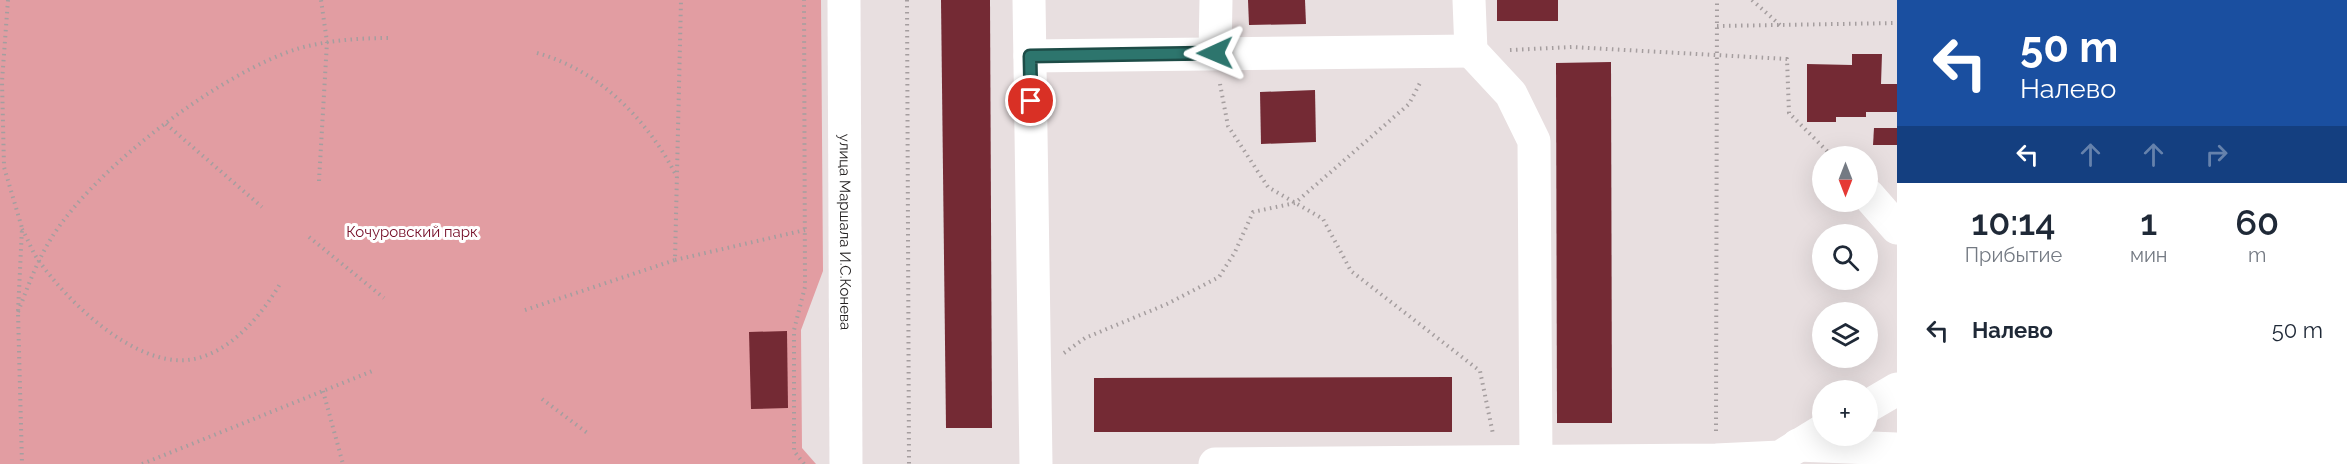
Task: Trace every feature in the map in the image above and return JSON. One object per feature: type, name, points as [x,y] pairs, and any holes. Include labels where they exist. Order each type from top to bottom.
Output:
[{"type":"main road","name":"улица Маршала И.С.Конева","points":[[844,0],[846,464]]},
{"type":"main road","points":[[1029,0],[1036,464]]},
{"type":"main road","points":[[1215,53],[1216,0]]},
{"type":"main road","points":[[1469,0],[1471,51],[1511,94],[1534,141],[1536,461]]},
{"type":"main road","points":[[1030,56],[1471,51]]},
{"type":"main road","points":[[1878,206],[1897,228]]},
{"type":"main road","points":[[1878,400],[1897,389]]},
{"type":"main road","points":[[1215,464],[1716,460],[1795,449],[1897,449]]},
{"type":"path","points":[[8,0],[2,81],[4,167],[22,228],[38,260],[70,298],[122,341],[165,359],[187,360],[206,356],[245,330],[267,307],[280,284]]},
{"type":"path","points":[[319,181],[327,42],[321,0]]},
{"type":"path","points":[[675,260],[681,0]]},
{"type":"path","points":[[804,0],[806,286],[794,330],[794,451],[804,464]]},
{"type":"path","points":[[907,0],[909,464]]},
{"type":"path","points":[[1716,460],[1717,0]]},
{"type":"path","points":[[1752,0],[1779,25]]},
{"type":"path","points":[[1717,26],[1897,23]]},
{"type":"path","points":[[18,312],[38,260],[87,191],[132,150],[166,124],[238,76],[299,49],[358,38],[391,38]]},
{"type":"path","points":[[1471,51],[1572,47],[1787,59],[1789,113],[1822,146]]},
{"type":"path","points":[[1035,372],[1085,338],[1167,304],[1219,277],[1235,252],[1253,212],[1295,203],[1409,104],[1437,52]]},
{"type":"path","points":[[537,53],[579,69],[600,83],[618,99],[666,155],[677,177]]},
{"type":"path","points":[[1215,53],[1228,126],[1268,187],[1323,219],[1351,272],[1480,371],[1498,461]]},
{"type":"path","points":[[166,124],[262,207]]},
{"type":"path","points":[[22,228],[18,312],[22,464]]},
{"type":"path","points":[[525,310],[675,260],[805,230]]},
{"type":"path","points":[[309,237],[384,298]]},
{"type":"path","points":[[142,464],[375,370]]},
{"type":"path","points":[[323,391],[343,464]]},
{"type":"path","points":[[542,399],[590,435]]},
{"type":"green space","name":"Кочуровский парк","points":[[0,0],[821,0],[823,271],[801,330],[802,448],[816,464],[0,464]]},
{"type":"building","points":[[941,0],[990,0],[992,428],[946,428]]},
{"type":"building","points":[[1248,0],[1305,0],[1306,24],[1249,25]]},
{"type":"building","points":[[1497,0],[1558,0],[1558,21],[1497,21]]},
{"type":"building","points":[[1852,54],[1882,54],[1881,84],[1897,84],[1897,112],[1866,112],[1866,117],[1836,117],[1836,122],[1807,122],[1807,64],[1852,65]]},
{"type":"building","points":[[1611,62],[1612,423],[1557,423],[1556,63]]},
{"type":"building","points":[[1315,90],[1316,142],[1261,144],[1260,92]]},
{"type":"building","points":[[1874,128],[1897,128],[1897,145],[1873,145]]},
{"type":"building","points":[[787,331],[788,408],[751,409],[749,332]]},
{"type":"building","points":[[1452,377],[1452,432],[1094,432],[1094,378]]},
{"type":"route","points":[[1031,101],[1030,56],[1215,53]]}]
